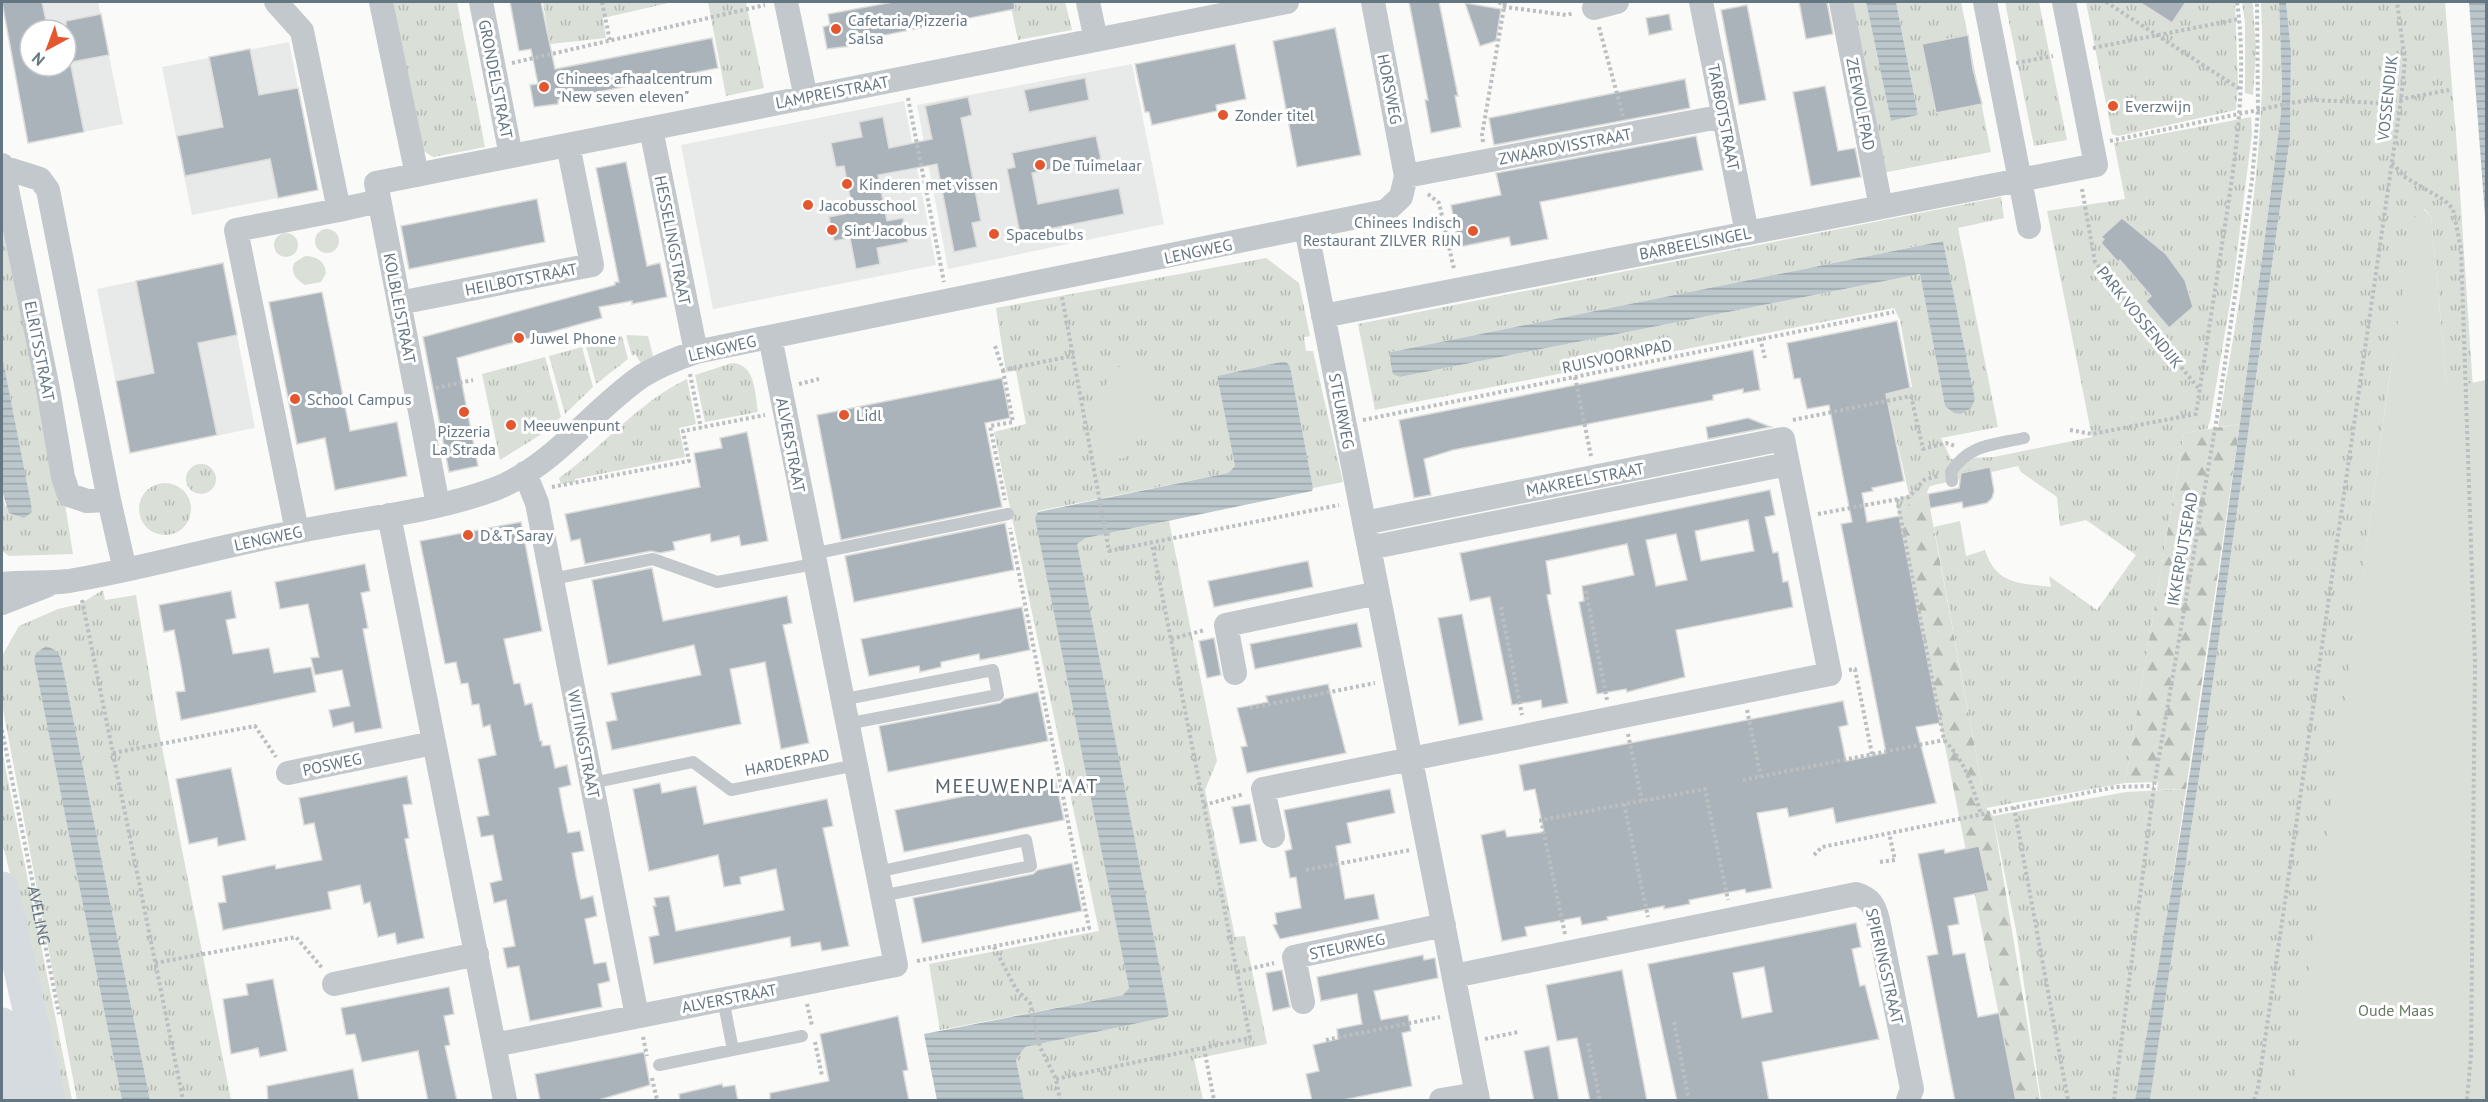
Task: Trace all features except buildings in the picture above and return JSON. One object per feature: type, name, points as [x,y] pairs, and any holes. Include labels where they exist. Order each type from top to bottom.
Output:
[{"type":"main road","name":"AVELING","points":[[2,888],[49,1101]]},
{"type":"main road","points":[[2,1024],[17,1101]]},
{"type":"street","points":[[276,2],[302,31],[339,210]]},
{"type":"street","points":[[381,2],[417,175]]},
{"type":"street","name":"GRONDELSTRAAT","points":[[481,2],[511,156]]},
{"type":"street","points":[[1088,2],[1096,40]]},
{"type":"street","name":"LAMPREISTRAAT","points":[[297,531],[236,230],[339,210],[417,175],[1287,2]]},
{"type":"street","name":"HORSWEG","points":[[1373,2],[1407,176]]},
{"type":"street","points":[[1594,8],[1617,2]]},
{"type":"street","name":"TARBOTSTRAAT","points":[[1701,2],[1747,233]]},
{"type":"street","name":"ZEEWOLFPAD","points":[[1841,2],[1881,207]]},
{"type":"street","points":[[1985,2],[2029,227]]},
{"type":"street","points":[[2020,180],[2096,165],[2064,2]]},
{"type":"street","points":[[777,3],[806,98]]},
{"type":"street","name":"ZWAARDVISSTRAAT","points":[[1407,176],[1724,116]]},
{"type":"street","name":"HESSELINGSTRAAT","points":[[651,129],[693,362]]},
{"type":"street","name":"HEILBOTSTRAAT","points":[[399,303],[592,265],[568,145]]},
{"type":"street","name":"ELRITSSTRAAT","points":[[2,166],[48,389],[63,477],[69,495],[87,501],[109,500]]},
{"type":"street","name":"ELRITSSTRAAT","points":[[2,166],[40,179],[48,190],[125,570]]},
{"type":"street","name":"LENGWEG","points":[[2,584],[20,581],[67,580],[125,570],[297,531],[438,505],[495,489],[525,473],[567,442],[605,405],[643,375],[693,362],[770,337],[1386,211],[1401,196],[1407,176]]},
{"type":"street","name":"BARBEELSINGEL","points":[[1323,316],[2020,180]]},
{"type":"street","name":"KOLBLEISTRAAT","points":[[378,192],[438,505]]},
{"type":"street","name":"STEURWEG","points":[[1306,228],[1478,1097],[1441,1101]]},
{"type":"street","name":"ALVERSTRAAT","points":[[494,1045],[896,965],[880,896],[770,337]]},
{"type":"street","points":[[1273,836],[1263,789],[1830,674],[1788,464],[1786,430]]},
{"type":"street","name":"MAKREELSTRAAT","points":[[1362,512],[1596,477],[1786,430]]},
{"type":"street","name":"MAKREELSTRAAT","points":[[1369,548],[1788,464]]},
{"type":"street","name":"WIJTINGSTRAAT","points":[[525,473],[537,503],[637,1016]]},
{"type":"street","points":[[389,514],[505,1101]]},
{"type":"street","name":"LENGWEG","points":[[2,603],[67,580]]},
{"type":"street","points":[[1235,673],[1226,625],[1378,593]]},
{"type":"street","name":"POSWEG","points":[[288,773],[433,743]]},
{"type":"street","name":"SPIERINGSTRAAT","points":[[1454,976],[1856,894],[1868,898],[1876,913],[1912,1089],[1908,1101]]},
{"type":"street","name":"STEURWEG","points":[[1303,1002],[1294,957],[1444,926]]},
{"type":"street","points":[[334,984],[477,954]]},
{"type":"lane","points":[[1951,477],[1959,459],[1970,450],[2025,438]]},
{"type":"lane","points":[[552,579],[653,559],[717,582],[1008,514]]},
{"type":"lane","points":[[841,700],[993,670],[997,687],[998,695],[846,724]]},
{"type":"lane","name":"HARDERPAD","points":[[592,783],[693,762],[730,790],[856,765]]},
{"type":"lane","points":[[877,872],[1026,840],[1031,866],[880,896]]},
{"type":"lane","points":[[723,999],[733,1050]]},
{"type":"lane","points":[[659,1065],[802,1036]]},
{"type":"path","points":[[602,2],[610,41]]},
{"type":"path","points":[[1499,2],[1566,15],[1594,8],[1628,134]]},
{"type":"path","points":[[2106,2],[2241,89]]},
{"type":"path","points":[[2070,430],[2092,434],[2196,414],[2232,182],[2239,114],[2241,89],[2237,2]]},
{"type":"path","name":"IKKERPUTSEPAD","points":[[2114,1101],[2154,786],[2217,417],[2252,180],[2258,111],[2257,2]]},
{"type":"path","name":"VOSSENDIJK","points":[[2253,1101],[2258,1088],[2401,100],[2405,61],[2397,2]]},
{"type":"path","points":[[494,68],[777,3]]},
{"type":"path","points":[[1487,161],[1482,135],[1505,4]]},
{"type":"path","points":[[1998,67],[2239,19]]},
{"type":"path","points":[[904,78],[947,301]]},
{"type":"path","points":[[2092,145],[2296,102],[2313,100],[2381,103],[2449,90]]},
{"type":"path","points":[[2391,162],[2405,177],[2444,200],[2453,209],[2462,249],[2475,662],[2471,1055],[2467,1101]]},
{"type":"path","name":"PARK VOSSENDIJK","points":[[2078,168],[2095,262],[2200,389]]},
{"type":"path","points":[[1407,176],[1439,203],[1459,289]]},
{"type":"path","points":[[1059,278],[1109,551],[1362,512]]},
{"type":"path","name":"RUISVOORNPAD","points":[[1344,423],[1894,312]]},
{"type":"path","points":[[1760,338],[1765,358]]},
{"type":"path","points":[[896,965],[1089,928],[990,426],[1013,422],[1004,370],[995,346]]},
{"type":"path","points":[[1004,370],[1072,356]]},
{"type":"path","name":"LENGWEG","points":[[693,362],[701,428]]},
{"type":"path","points":[[1575,377],[1596,477]]},
{"type":"path","points":[[417,392],[473,380]]},
{"type":"path","points":[[1786,430],[1911,396],[1923,448],[1946,442],[1970,450]]},
{"type":"path","points":[[545,487],[689,461],[683,431],[769,414]]},
{"type":"path","points":[[1799,518],[1909,498],[1924,480],[1951,477]]},
{"type":"path","points":[[1897,499],[1944,740],[1952,747],[1972,783],[1980,814]]},
{"type":"path","points":[[1056,1079],[1250,1038],[1152,544]]},
{"type":"path","points":[[67,580],[113,753],[183,1101]]},
{"type":"path","points":[[1586,591],[1642,801]]},
{"type":"path","points":[[1501,607],[1526,737]]},
{"type":"path","points":[[1172,639],[1226,625]]},
{"type":"path","points":[[1830,674],[1855,669],[1872,754]]},
{"type":"path","points":[[1250,708],[1395,680]]},
{"type":"path","points":[[1743,692],[1761,777]]},
{"type":"path","name":"POSWEG","points":[[113,753],[255,726],[288,773]]},
{"type":"path","name":"AVELING","points":[[2,730],[60,1020]]},
{"type":"path","points":[[1743,780],[1944,740]]},
{"type":"path","points":[[1814,855],[1822,847],[2014,807],[2115,788],[2154,786]]},
{"type":"path","points":[[1204,805],[1263,789]]},
{"type":"path","points":[[1569,952],[1541,820],[1705,789],[1731,919]]},
{"type":"path","points":[[1624,804],[1652,935]]},
{"type":"path","points":[[2014,807],[2068,1101]]},
{"type":"path","points":[[1880,862],[1895,860],[1889,833]]},
{"type":"path","points":[[1306,870],[1428,845]]},
{"type":"path","points":[[155,963],[296,937],[334,984]]},
{"type":"path","points":[[994,948],[1016,989],[1030,1003],[1040,1047],[1056,1079],[1060,1101]]},
{"type":"path","points":[[1237,972],[1294,957]]},
{"type":"path","points":[[1326,1040],[1461,1014]]},
{"type":"path","points":[[1674,1022],[1689,1101]]},
{"type":"path","points":[[1467,1044],[1518,1032]]},
{"type":"path","points":[[1588,1043],[1600,1101]]},
{"type":"path","points":[[1204,1048],[1214,1101]]},
{"type":"shaded area","points":[[2,2],[98,2],[123,124],[28,143]]},
{"type":"shaded area","points":[[1866,2],[1896,2],[1918,115],[1891,121]]},
{"type":"shaded area","points":[[2279,2],[2286,2],[2291,51],[2290,138],[2206,730],[2150,1100],[2135,1100],[2196,731],[2265,237],[2281,113]]},
{"type":"shaded area","points":[[2469,2],[2486,2],[2486,229]]},
{"type":"shaded area","points":[[289,42],[318,190],[192,215],[162,67]]},
{"type":"shaded area","name":"De Tuimelaar","points":[[1132,64],[1164,224],[948,269],[917,105]]},
{"type":"shaded area","name":"Jacobusschool","points":[[904,101],[936,265],[713,309],[681,145]]},
{"type":"shaded area","points":[[1943,241],[1975,399],[1971,408],[1961,414],[1954,413],[1945,406],[1920,274],[1400,377],[1393,374],[1391,352]]},
{"type":"shaded area","points":[[223,263],[255,428],[130,453],[97,289]]},
{"type":"shaded area","points":[[2,355],[31,504],[32,512],[24,518],[9,513],[2,491]]},
{"type":"shaded area","points":[[1286,362],[1290,366],[1312,491],[1086,538],[1077,544],[1169,1015],[1025,1047],[1016,1060],[1024,1100],[937,1100],[924,1034],[1123,995],[1129,988],[1035,518],[1038,512],[1228,473],[1235,466],[1217,376]]},
{"type":"shaded area","points":[[46,646],[55,650],[61,658],[150,1100],[122,1100],[34,660],[36,653]]},
{"type":"green space","points":[[392,2],[457,2],[485,147],[433,157],[422,150]]},
{"type":"green space","points":[[543,2],[673,2],[603,18],[606,38],[550,44]]},
{"type":"green space","points":[[708,2],[746,2],[764,88],[726,96]]},
{"type":"green space","points":[[1010,2],[1065,2],[1072,30],[1018,40]]},
{"type":"green space","points":[[1847,2],[1866,2],[1891,121],[1918,115],[1896,2],[1961,2],[1991,152],[1882,173]]},
{"type":"green space","points":[[2005,2],[2039,2],[2067,140],[2034,146]]},
{"type":"green space","points":[[2086,2],[2235,2],[2238,84],[2236,110],[2118,136],[2112,134]]},
{"type":"green space","points":[[2242,2],[2252,2],[2253,6],[2256,50],[2253,95],[2245,93],[2245,23]]},
{"type":"green space","points":[[2261,2],[2279,2],[2281,113],[2240,424],[2218,427],[2252,216],[2261,109]]},
{"type":"green space","points":[[2286,2],[2445,2],[2477,450],[2450,420],[2431,217],[2425,209],[2417,210],[2388,386],[2293,1100],[2150,1100],[2206,730],[2290,139],[2291,51]]},
{"type":"green space","points":[[2251,117],[2252,133],[2233,285],[2210,421],[2207,429],[2184,433],[2125,783],[1986,808],[1934,527],[1960,521],[1966,556],[1985,550],[1996,570],[2010,580],[2019,583],[2051,587],[2049,576],[2097,610],[2136,555],[2086,520],[2060,526],[2057,497],[2021,472],[2018,466],[1930,486],[1927,492],[1898,512],[1896,501],[1909,494],[1886,393],[1912,387],[1900,320],[1894,308],[1375,410],[1358,324],[2001,197],[2004,218],[1958,228],[1998,427],[1941,438],[1951,459],[1994,457],[2092,437],[2047,211],[2125,199],[2114,143]],"holes":[[[1943,241],[1975,399],[1945,406],[1920,274],[1400,377],[1391,352]]]},
{"type":"green space","name":"Oude Maas","points":[[2421,206],[2431,217],[2447,388],[2486,380],[2486,1100],[2292,1100],[2388,387],[2412,230],[2417,210]]},
{"type":"green space","points":[[2,207],[64,498],[73,554],[9,556],[2,551],[2,491],[5,506],[32,512],[2,355]]},
{"type":"green space","points":[[322,229],[332,229],[339,236],[339,246],[332,253],[322,253],[315,246],[315,236]]},
{"type":"green space","points":[[281,233],[291,233],[298,240],[298,250],[291,257],[281,257],[274,250],[274,240]]},
{"type":"green space","points":[[305,256],[316,258],[324,265],[326,273],[321,282],[305,285],[295,276],[294,263]]},
{"type":"green space","points":[[1266,258],[1299,283],[1310,336],[1304,337],[1306,351],[1313,351],[1343,482],[1313,488],[1290,366],[1280,362],[1217,376],[1235,466],[1228,473],[1038,511],[1129,988],[1123,995],[940,1030],[929,964],[1099,931],[994,432],[1026,424],[1016,371],[1006,372],[996,308]]},
{"type":"green space","points":[[626,335],[648,336],[653,356],[641,363],[635,354],[632,356]]},
{"type":"green space","points":[[622,336],[628,359],[596,384],[586,346]]},
{"type":"green space","points":[[582,347],[593,387],[565,414],[549,356]]},
{"type":"green space","points":[[545,357],[561,417],[540,435],[500,460],[482,374]]},
{"type":"green space","points":[[1134,359],[1148,365],[1151,369],[1151,398],[1171,418],[1174,429],[1163,443],[1153,440],[1142,431],[1138,433],[1134,452],[1123,458],[1114,458],[1106,454],[1096,436],[1093,413],[1095,403],[1100,392],[1119,367],[1124,362]]},
{"type":"green space","points":[[732,363],[740,365],[750,374],[755,389],[758,412],[705,422],[695,375]]},
{"type":"green space","points":[[687,379],[696,424],[679,428],[685,457],[575,479],[575,482],[561,484],[559,478],[636,412]]},
{"type":"green space","points":[[2240,424],[2186,789],[2157,790],[2158,782],[2125,783],[2184,433]]},
{"type":"green space","points":[[201,464],[207,465],[215,473],[215,485],[207,493],[201,494],[195,493],[187,485],[186,479],[187,473],[195,465]]},
{"type":"green space","points":[[160,483],[170,483],[184,490],[191,509],[184,528],[170,535],[160,535],[150,531],[143,524],[139,514],[139,504],[143,494],[150,487]]},
{"type":"green space","points":[[1927,492],[1986,808],[1993,816],[2040,1100],[2016,1100],[1898,512]]},
{"type":"green space","points":[[1169,521],[1217,761],[1205,790],[1235,937],[1245,936],[1267,1044],[1194,1059],[1203,1100],[1024,1100],[1016,1060],[1025,1047],[1169,1015],[1076,544],[1086,538]]},
{"type":"green space","points":[[103,590],[105,600],[136,595],[158,727],[231,1100],[150,1100],[61,658],[34,660],[122,1100],[77,1100],[2,704],[2,656],[19,626],[58,609],[80,604]]},
{"type":"green space","points":[[2,751],[72,1100],[58,1100],[25,935],[2,841]]},
{"type":"green space","points":[[2186,789],[2160,964],[2135,1100],[2041,1100],[2016,930],[1993,816],[2126,792]]},
{"type":"place","name":"Cafetaria/Pizzeria Salsa","points":[[836,29]]},
{"type":"place","name":"Chinees afhaalcentrum \"New seven eleven\"","points":[[544,87]]},
{"type":"place","name":"Everzwijn","points":[[2113,106]]},
{"type":"place","name":"Zonder titel","points":[[1223,115]]},
{"type":"place","name":"De Tuimelaar","points":[[1040,165]]},
{"type":"place","name":"Kinderen met vissen","points":[[847,184]]},
{"type":"place","name":"Jacobusschool","points":[[808,205]]},
{"type":"place","name":"Sint Jacobus","points":[[832,230]]},
{"type":"place","name":"Chinees Indisch Restaurant ZILVER RIJN","points":[[1473,231]]},
{"type":"place","name":"Spacebulbs","points":[[994,234]]},
{"type":"place","name":"Juwel Phone","points":[[519,338]]},
{"type":"place","name":"School Campus","points":[[295,399]]},
{"type":"place","name":"Pizzeria La Strada","points":[[464,412]]},
{"type":"place","name":"Lidl","points":[[844,415]]},
{"type":"place","name":"Meeuwenpunt","points":[[511,425]]},
{"type":"place","name":"D&T Saray","points":[[468,535]]},
{"type":"district","name":"MEEUWENPLAAT","points":[[1017,786]]}]
